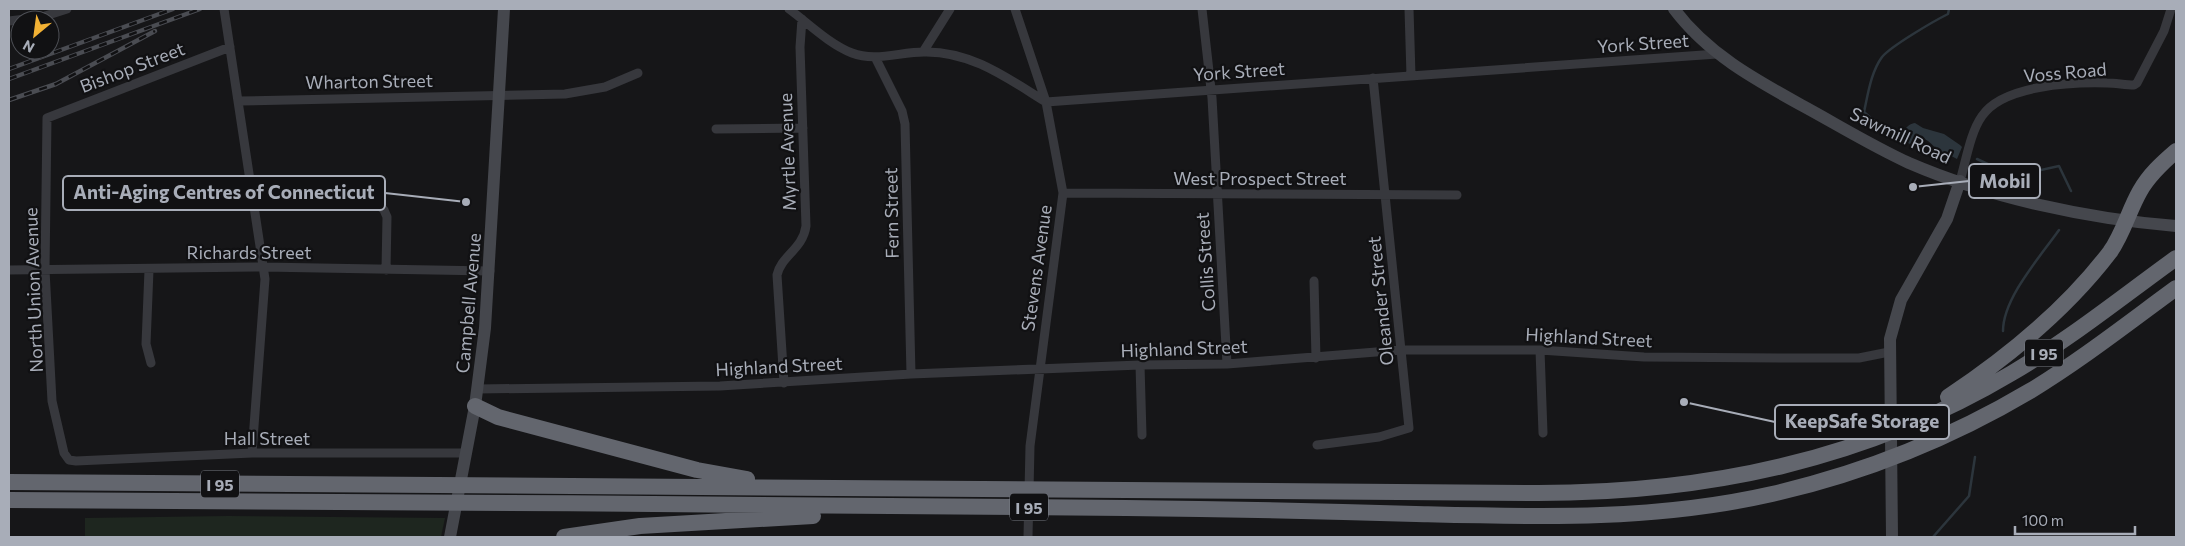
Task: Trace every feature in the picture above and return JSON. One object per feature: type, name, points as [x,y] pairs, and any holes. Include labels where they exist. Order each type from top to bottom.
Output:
[{"type":"highway","points":[[1901,429],[1991,368],[2026,338],[2088,278],[2114,245],[2148,178],[2176,152]]},
{"type":"highway","name":"I 95","points":[[9,482],[1597,493],[1674,487],[1741,476],[1797,463],[1901,429],[1986,388],[2036,358],[2176,258]]},
{"type":"highway","name":"I 95","points":[[9,500],[979,507],[1601,517],[1668,512],[1745,500],[1820,482],[1901,456],[1961,428],[2029,391],[2078,359],[2176,288]]},
{"type":"highway","points":[[475,406],[498,418],[697,470],[736,478],[894,488]]},
{"type":"highway","points":[[564,537],[640,526],[979,507]]},
{"type":"main road","name":"Campbell Avenue","points":[[450,537],[478,389],[490,271],[504,9]]},
{"type":"main road","name":"Sawmill Road","points":[[1674,9],[1717,54],[1761,83],[1875,146],[1909,162],[1960,181],[2044,206],[2125,222],[2176,226]]},
{"type":"main road","points":[[1892,537],[1890,339],[1901,300],[1918,267],[1943,227],[1960,181]]},
{"type":"street","points":[[224,9],[265,279],[252,453]]},
{"type":"street","points":[[789,9],[842,48],[852,53],[875,57],[923,52],[960,56],[974,60],[1046,102]]},
{"type":"street","points":[[923,52],[950,9]]},
{"type":"street","name":"Stevens Avenue","points":[[1015,9],[1046,102],[1063,193],[1038,370],[1030,446],[1028,537]]},
{"type":"street","name":"Collis Street","points":[[1202,9],[1211,89],[1227,364]]},
{"type":"street","points":[[1409,9],[1411,76]]},
{"type":"street","name":"Voss Road","points":[[1960,181],[1979,121],[1991,106],[2002,98],[2031,89],[2092,83],[2128,85],[2137,83],[2164,31],[2171,9]]},
{"type":"street","name":"Myrtle Avenue","points":[[784,383],[777,275],[782,264],[798,247],[805,231],[800,47],[802,19]]},
{"type":"street","name":"Bishop Street","points":[[46,118],[230,47]]},
{"type":"street","name":"York Street","points":[[1046,102],[1717,54]]},
{"type":"street","name":"Fern Street","points":[[875,57],[902,111],[906,124],[911,374]]},
{"type":"street","name":"Wharton Street","points":[[239,101],[565,94],[605,87],[638,73]]},
{"type":"street","name":"Oleander Street","points":[[1317,445],[1379,437],[1409,428],[1373,78]]},
{"type":"street","name":"North Union Avenue","points":[[46,118],[45,270],[52,401],[64,453],[67,458]]},
{"type":"street","points":[[716,129],[803,128]]},
{"type":"street","name":"West Prospect Street","points":[[1063,193],[1457,195]]},
{"type":"street","points":[[366,194],[384,210],[387,217],[386,270]]},
{"type":"street","name":"Richards Street","points":[[9,270],[148,270],[263,267],[490,271]]},
{"type":"street","points":[[148,270],[146,344],[151,362]]},
{"type":"street","points":[[1314,281],[1316,358]]},
{"type":"street","name":"Highland Street","points":[[478,389],[720,386],[911,374],[1140,365],[1227,364],[1401,350],[1540,350],[1644,357],[1786,358],[1859,358],[1889,352]]},
{"type":"street","points":[[1540,350],[1543,433]]},
{"type":"street","points":[[1140,365],[1142,435]]},
{"type":"street","name":"Hall Street","points":[[67,458],[76,461],[252,453],[467,453]]},
{"type":"shaded area","points":[[1915,123],[1923,128],[1944,134],[1960,145],[1962,147],[1957,159],[1937,149],[1928,140],[1916,140],[1910,144],[1904,141],[1905,129]]},
{"type":"shaded area","points":[[228,516],[445,518],[441,537],[85,537],[85,518]]},
{"type":"waterway","points":[[1904,135],[1881,127],[1864,112],[1873,76],[1878,63],[1887,52],[1913,34],[1948,14],[1949,9]]},
{"type":"waterway","points":[[1977,159],[2009,174],[2023,174],[2059,166],[2071,191]]},
{"type":"waterway","points":[[2003,331],[2009,305],[2016,292],[2059,230]]},
{"type":"waterway","points":[[1933,537],[1969,496],[1975,457]]},
{"type":"railway","points":[[9,69],[173,9]]},
{"type":"railway","points":[[9,79],[200,9]]},
{"type":"railway","points":[[9,100],[56,84],[155,31]]},
{"type":"place","name":"Mobil","points":[[1913,187]]},
{"type":"place","name":"Anti-Aging Centres of Connecticut","points":[[466,202]]},
{"type":"place","name":"KeepSafe Storage","points":[[1684,402]]}]
